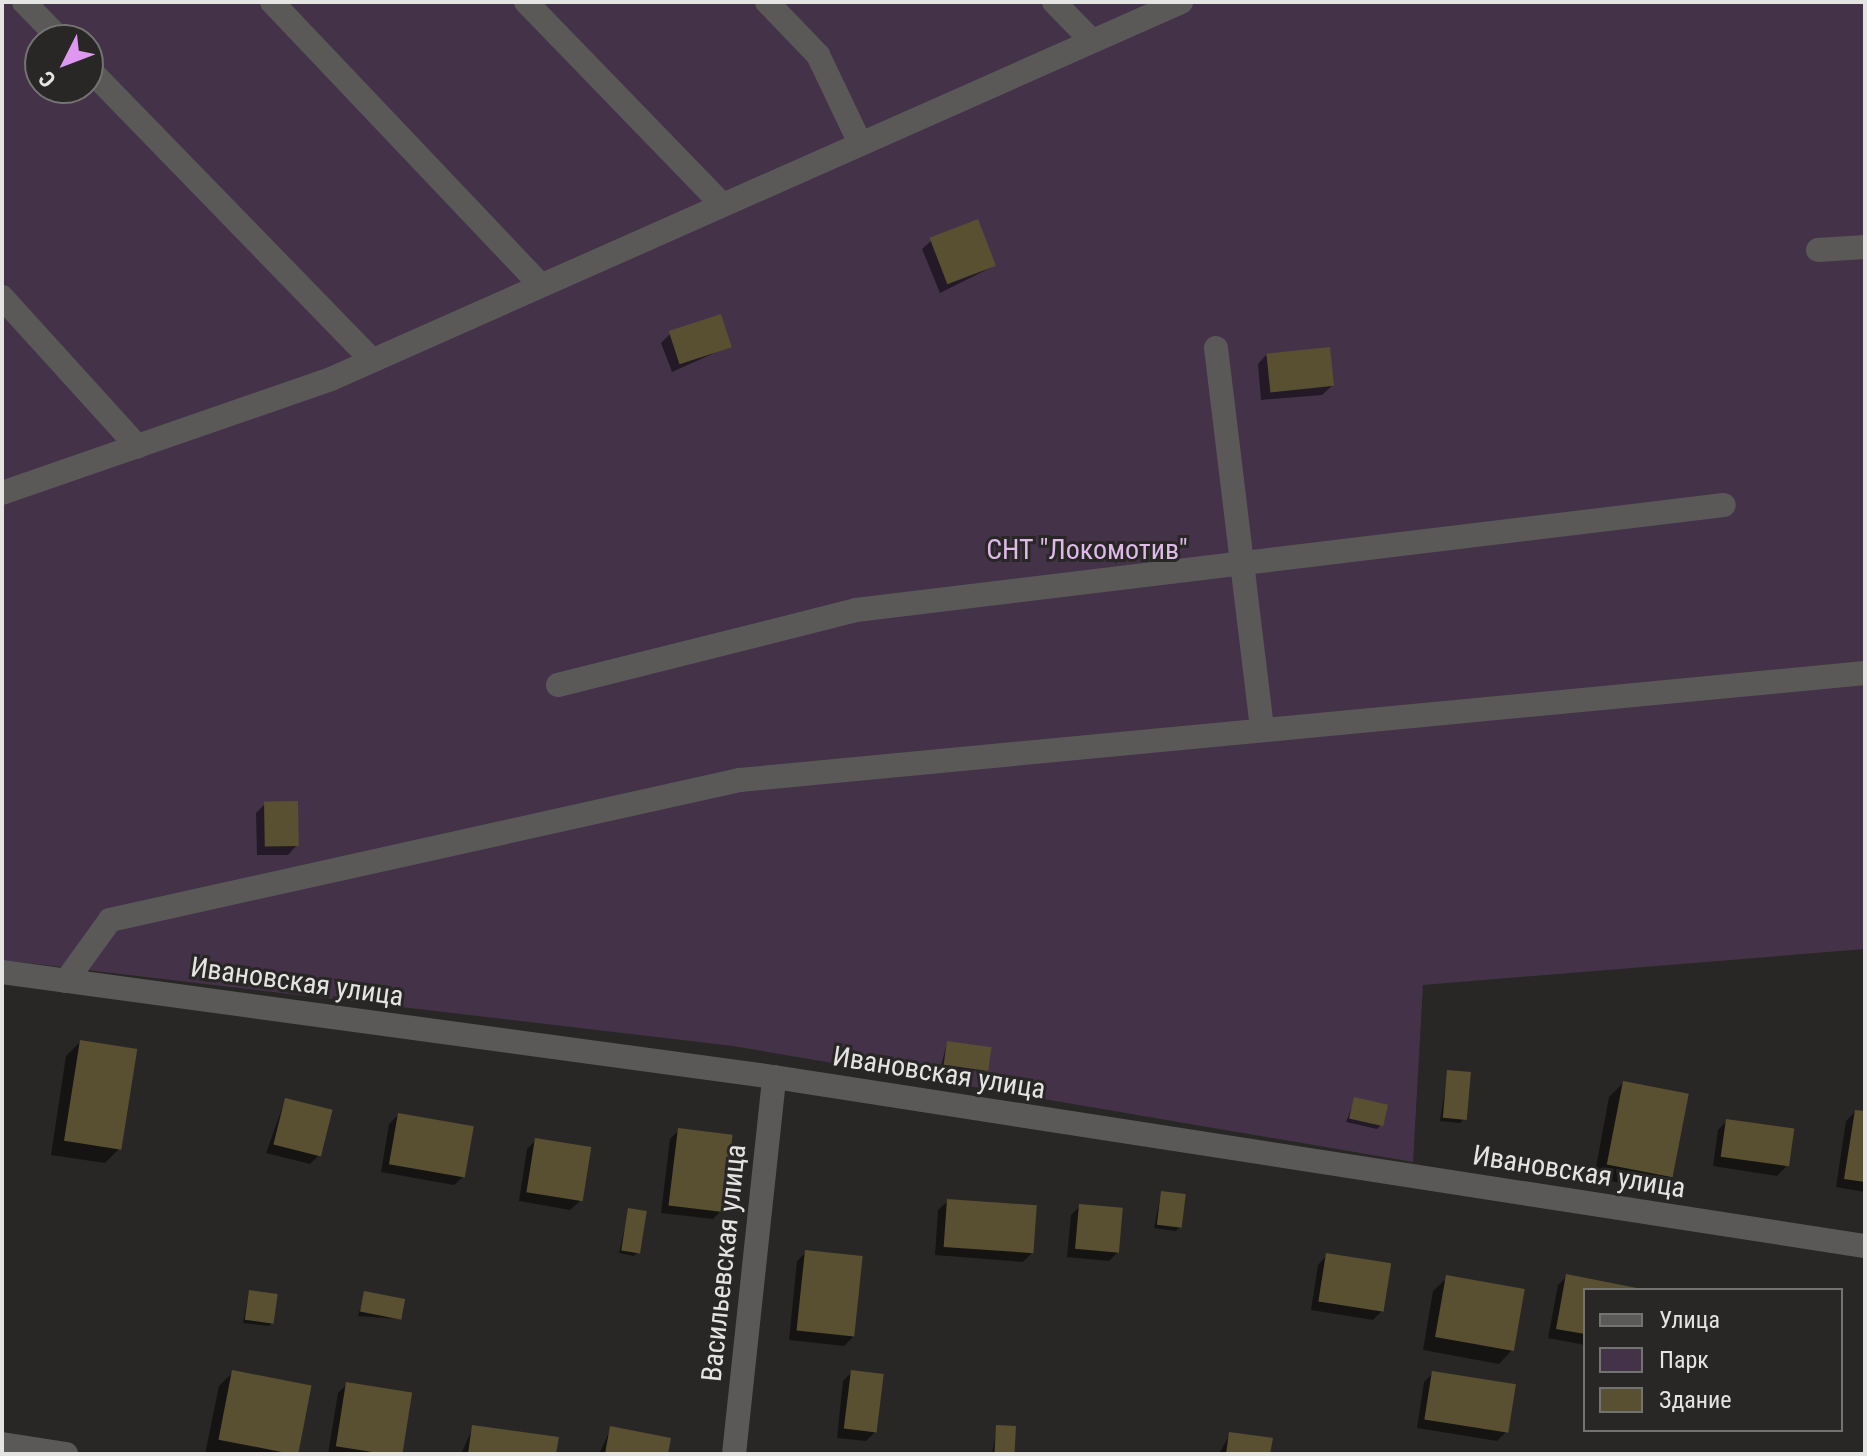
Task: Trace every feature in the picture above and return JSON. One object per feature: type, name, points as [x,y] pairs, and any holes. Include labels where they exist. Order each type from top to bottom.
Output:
[{"type":"street","points":[[24,2],[45,24]]},
{"type":"street","points":[[272,2],[540,284]]},
{"type":"street","points":[[526,2],[721,203]]},
{"type":"street","points":[[767,2],[818,55],[859,141]]},
{"type":"street","points":[[1054,2],[1088,37]]},
{"type":"street","points":[[2,493],[138,447],[372,360],[1088,37],[1181,2]]},
{"type":"street","points":[[104,84],[372,360]]},
{"type":"street","points":[[1818,250],[1865,247]]},
{"type":"street","points":[[2,297],[138,447]]},
{"type":"street","points":[[1216,348],[1262,730]]},
{"type":"street","points":[[558,685],[856,610],[1241,560],[1724,505]]},
{"type":"street","points":[[66,981],[110,920],[740,780],[1865,673]]},
{"type":"street","name":"Ивановская улица","points":[[2,972],[774,1077],[1865,1246]]},
{"type":"street","name":"Васильевская улица","points":[[734,1454],[774,1077]]},
{"type":"street","points":[[2,1444],[66,1454]]},
{"type":"green space","name":"СНТ \"Локомотив\"","points":[[2,2],[1865,2],[1865,949],[1423,985],[1413,1162],[733,1046],[2,960]]},
{"type":"building","points":[[978,219],[996,266],[947,284],[929,238]]},
{"type":"building","points":[[721,314],[732,347],[680,364],[669,331]]},
{"type":"building","points":[[1330,347],[1334,386],[1270,392],[1266,354]]},
{"type":"building","points":[[298,801],[299,846],[265,847],[264,802]]},
{"type":"building","points":[[80,1040],[137,1049],[121,1150],[64,1141]]},
{"type":"building","points":[[947,1041],[992,1047],[988,1071],[944,1065]]},
{"type":"building","points":[[1447,1070],[1471,1072],[1467,1120],[1443,1118]]},
{"type":"building","points":[[1623,1081],[1689,1094],[1673,1177],[1607,1164]]},
{"type":"building","points":[[1354,1097],[1388,1105],[1383,1126],[1349,1118]]},
{"type":"building","points":[[285,1098],[333,1110],[321,1156],[273,1145]]},
{"type":"building","points":[[1855,1110],[1865,1111],[1865,1182],[1844,1179]]},
{"type":"building","points":[[398,1113],[474,1126],[465,1178],[389,1164]]},
{"type":"building","points":[[1726,1119],[1794,1129],[1789,1166],[1721,1157]]},
{"type":"building","points":[[678,1128],[733,1135],[723,1212],[668,1205]]},
{"type":"building","points":[[535,1138],[591,1147],[583,1201],[526,1192]]},
{"type":"building","points":[[1161,1191],[1186,1194],[1182,1228],[1157,1225]]},
{"type":"building","points":[[947,1199],[1037,1205],[1033,1253],[944,1247]]},
{"type":"building","points":[[1079,1204],[1123,1208],[1119,1253],[1075,1249]]},
{"type":"building","points":[[628,1208],[647,1211],[640,1253],[621,1250]]},
{"type":"building","points":[[805,1250],[863,1256],[854,1337],[797,1331]]},
{"type":"building","points":[[1326,1253],[1391,1263],[1384,1312],[1318,1301]]},
{"type":"building","points":[[1566,1274],[1637,1288],[1583,1288],[1583,1334],[1556,1329]]},
{"type":"building","points":[[1446,1275],[1525,1289],[1514,1351],[1435,1337]]},
{"type":"building","points":[[249,1290],[278,1294],[274,1324],[245,1320]]},
{"type":"building","points":[[364,1291],[405,1299],[401,1320],[360,1312]]},
{"type":"building","points":[[232,1370],[312,1385],[298,1454],[218,1440]]},
{"type":"building","points":[[851,1370],[884,1374],[877,1433],[844,1429]]},
{"type":"building","points":[[1432,1371],[1516,1384],[1508,1433],[1424,1419]]},
{"type":"building","points":[[346,1382],[412,1392],[402,1454],[336,1446]]},
{"type":"building","points":[[472,1425],[559,1437],[556,1454],[468,1454]]},
{"type":"building","points":[[996,1425],[1016,1426],[1015,1454],[994,1454]]},
{"type":"building","points":[[610,1426],[671,1438],[668,1454],[605,1454]]},
{"type":"building","points":[[1229,1432],[1273,1438],[1270,1454],[1226,1454]]}]
